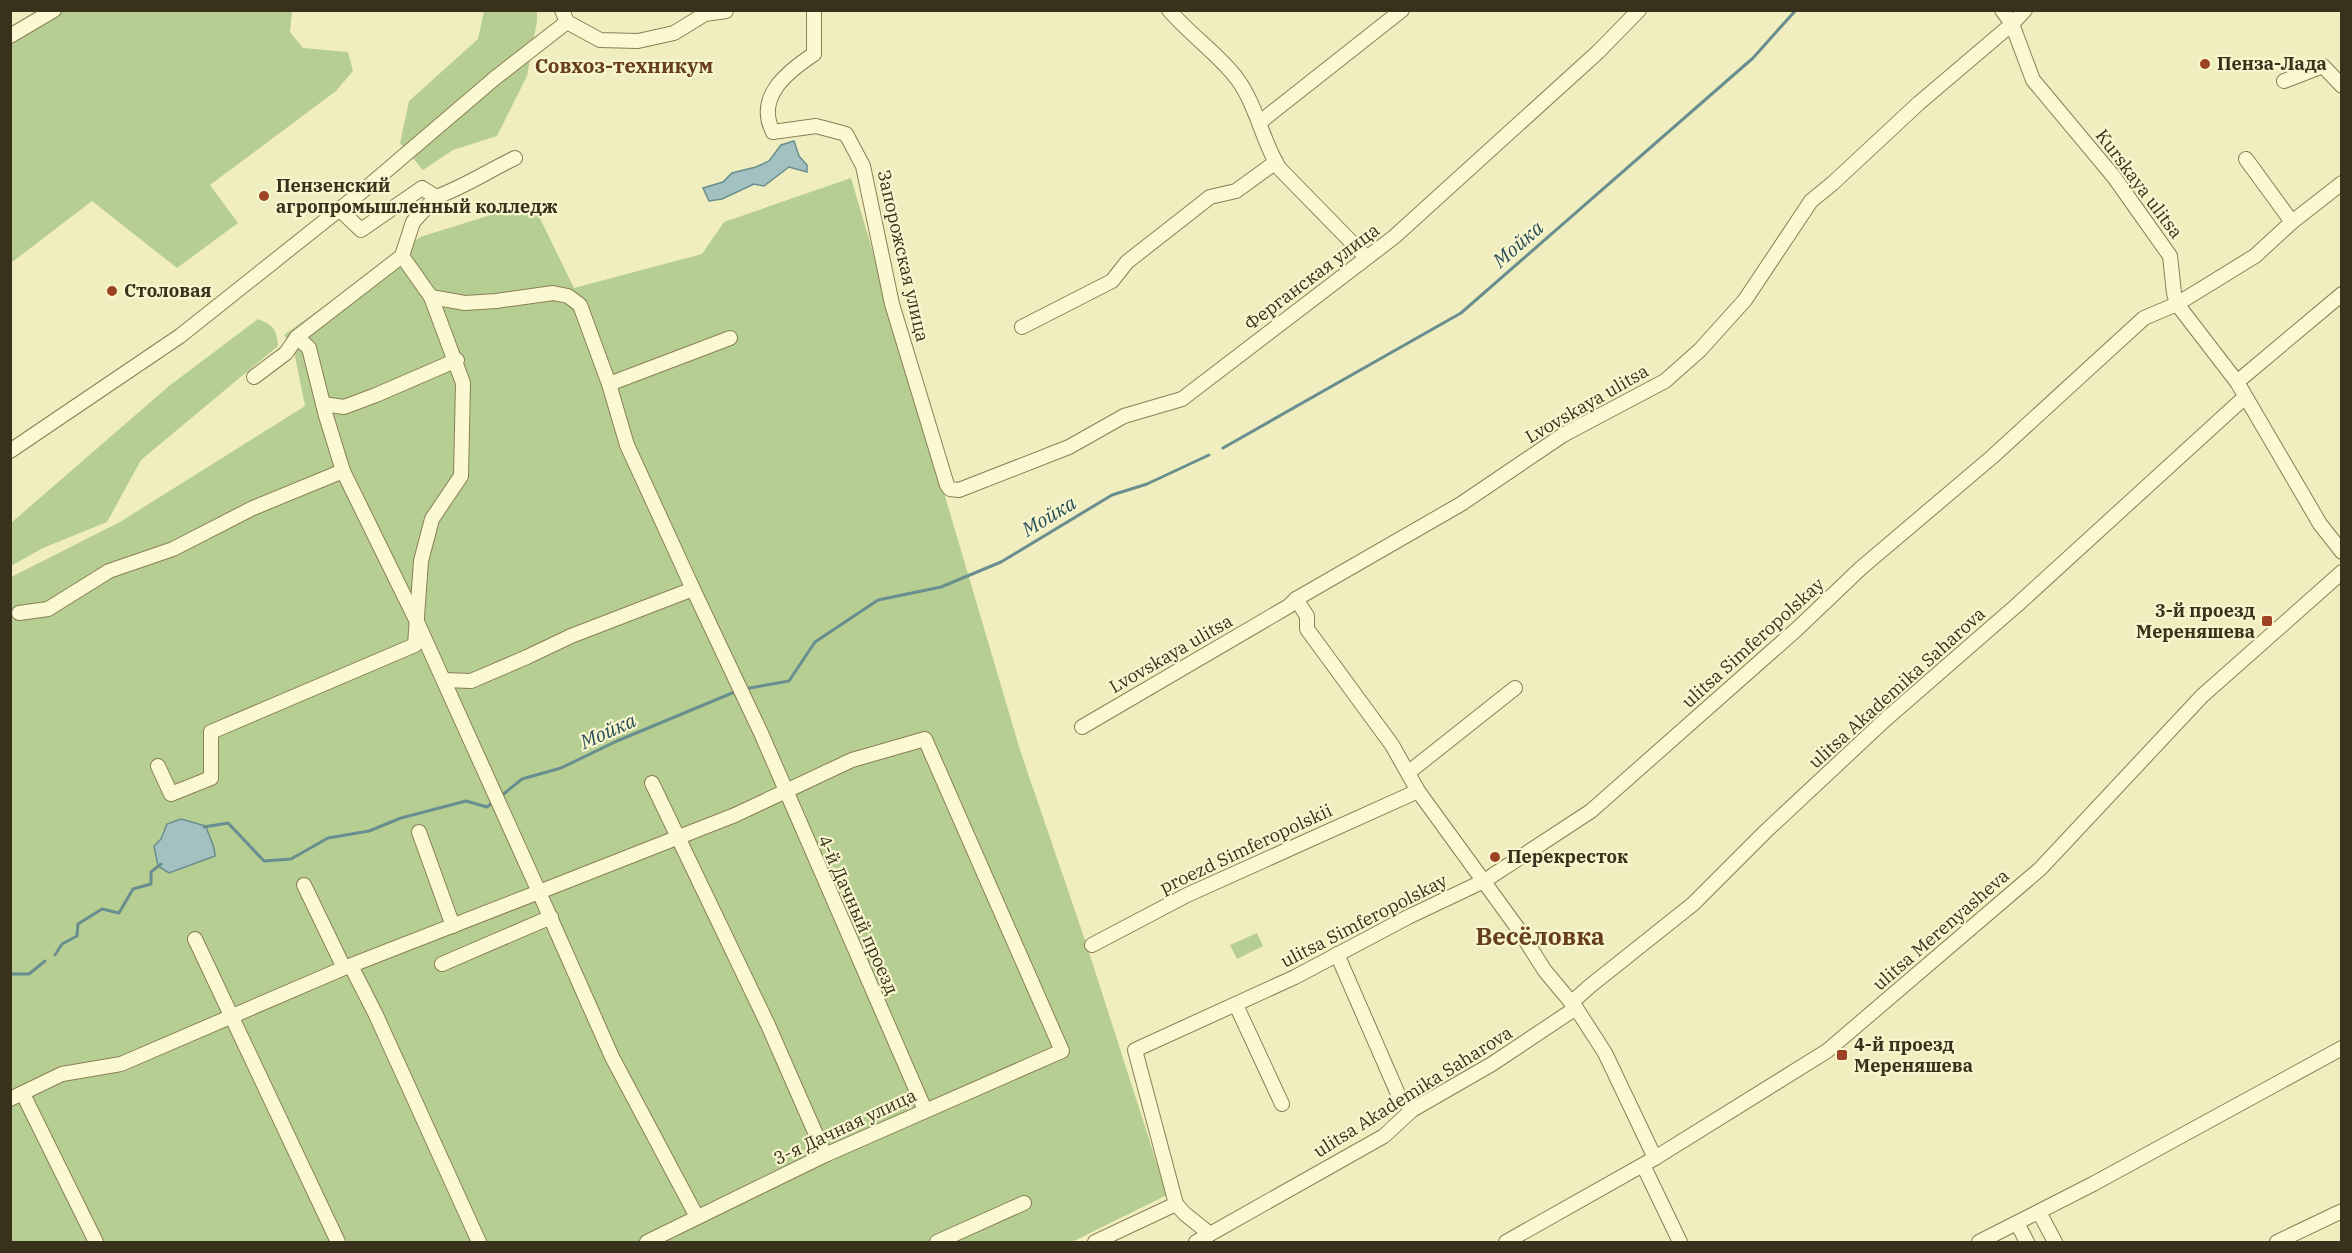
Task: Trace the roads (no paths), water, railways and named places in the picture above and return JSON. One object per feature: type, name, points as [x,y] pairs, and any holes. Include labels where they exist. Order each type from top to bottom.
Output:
[{"type":"street","points":[[10,36],[54,10]]},
{"type":"street","name":"Запорожская улица","points":[[813,10],[814,54],[793,68],[776,85],[768,104],[767,122],[773,132],[816,126],[846,134],[863,166],[892,304],[947,485],[954,490]]},
{"type":"street","points":[[1169,10],[1237,79],[1260,122],[1276,162],[1366,257]]},
{"type":"street","points":[[1260,122],[1402,10]]},
{"type":"street","name":"Ферганская улица","points":[[954,490],[1069,447],[1124,416],[1182,399],[1394,237],[1598,52],[1639,10]]},
{"type":"street","name":"Kurskaya ulitsa","points":[[2002,10],[2012,24],[2033,81],[2114,177],[2170,256],[2177,304],[2237,382],[2320,524],[2342,552]]},
{"type":"street","name":"Lvovskaya ulitsa","points":[[1082,727],[1461,504],[1563,435],[1665,381],[1700,350],[1746,300],[1811,201],[2025,10]]},
{"type":"street","points":[[10,451],[180,336],[339,209],[565,16],[600,40],[638,41],[674,33],[705,14],[726,11]]},
{"type":"street","points":[[2284,81],[2323,66],[2342,86]]},
{"type":"street","points":[[254,377],[286,353],[297,337],[402,256],[413,222],[436,197],[460,189],[490,170],[515,159]]},
{"type":"street","points":[[2246,159],[2292,222]]},
{"type":"street","points":[[1022,327],[1112,281],[1127,262],[1210,197],[1236,191],[1276,162]]},
{"type":"street","name":"ulitsa Simferopolskay","points":[[1176,1203],[1135,1050],[1295,978],[1337,954],[1373,938],[1408,917],[1484,881],[1591,811],[1797,629],[1861,568],[1992,457],[2144,318],[2177,304],[2255,256],[2292,222],[2342,183]]},
{"type":"street","points":[[339,209],[361,230],[422,188],[436,197]]},
{"type":"street","points":[[158,766],[171,794],[210,778],[211,732],[415,645],[421,561],[432,519],[461,476],[463,383],[431,297],[402,256]]},
{"type":"street","name":"4-й Дачный проезд","points":[[431,297],[465,303],[495,302],[553,293],[568,296],[580,305],[609,384],[627,445],[760,734],[925,1110]]},
{"type":"street","points":[[2237,382],[2342,294]]},
{"type":"street","points":[[297,337],[309,348],[323,404],[344,471],[444,680],[612,1058],[697,1217]]},
{"type":"street","points":[[609,384],[730,338]]},
{"type":"street","points":[[323,404],[344,407],[456,360]]},
{"type":"street","name":"ulitsa Akademika Saharova","points":[[1203,1238],[1384,1136],[1412,1110],[1492,1064],[1574,1005],[1590,986],[1693,904],[1766,831],[1886,719],[2018,605],[2245,397]]},
{"type":"street","points":[[19,613],[48,609],[109,571],[173,549],[253,508],[344,471]]},
{"type":"street","name":"ulitsa Merenyasheva","points":[[1506,1242],[1649,1162],[1827,1051],[2040,869],[2202,696],[2342,572]]},
{"type":"street","points":[[444,680],[471,681],[571,636],[693,589]]},
{"type":"street","points":[[1296,599],[1307,616],[1307,629],[1392,745],[1418,790],[1545,971],[1574,1005],[1605,1053],[1680,1242]]},
{"type":"street","points":[[1409,772],[1515,687]]},
{"type":"street","name":"3-я Дачная улица","points":[[647,1242],[825,1155],[1062,1051],[925,740],[852,760],[785,792]]},
{"type":"street","points":[[652,783],[768,1025],[825,1155]]},
{"type":"street","name":"proezd Simferopolskii","points":[[1092,945],[1187,895],[1418,790]]},
{"type":"street","points":[[96,1242],[17,1096],[62,1074],[121,1064],[347,967],[678,838],[785,792]]},
{"type":"street","points":[[419,832],[453,926]]},
{"type":"street","points":[[304,885],[347,967],[376,1015],[479,1242]]},
{"type":"street","points":[[442,964],[551,917]]},
{"type":"street","points":[[195,939],[338,1242]]},
{"type":"street","points":[[1337,954],[1398,1094],[1412,1110]]},
{"type":"street","points":[[1236,1005],[1282,1104]]},
{"type":"street","points":[[1979,1242],[2039,1212],[2342,1048]]},
{"type":"street","points":[[937,1242],[1024,1203]]},
{"type":"street","points":[[1095,1242],[1176,1203],[1203,1238]]},
{"type":"street","points":[[2277,1242],[2342,1210]]},
{"type":"street","points":[[2039,1212],[2055,1242]]},
{"type":"street","points":[[2017,1223],[2027,1242]]},
{"type":"water","points":[[794,141],[799,156],[807,165],[807,172],[789,167],[764,186],[754,184],[722,199],[709,201],[703,188],[723,182],[732,173],[769,161],[781,145]]},
{"type":"water","points":[[181,819],[206,826],[215,856],[169,873],[158,866],[154,846],[161,839],[167,824]]},
{"type":"waterway","name":"Мойка","points":[[1223,448],[1461,313],[1753,58],[1796,10]]},
{"type":"waterway","name":"Мойка","points":[[744,689],[789,681],[815,642],[878,600],[941,587],[1001,562],[1112,495],[1147,484],[1209,455]]},
{"type":"waterway","name":"Мойка","points":[[501,796],[522,779],[561,768],[617,741],[737,691]]},
{"type":"waterway","name":"Мойка","points":[[204,827],[228,823],[264,861],[291,859],[328,838],[369,831],[401,818],[466,801],[487,807],[493,802]]},
{"type":"waterway","name":"Мойка","points":[[55,955],[62,944],[77,936],[78,924],[102,909],[119,913],[133,889],[151,884],[151,872],[161,864]]},
{"type":"waterway","name":"Мойка","points":[[10,974],[29,974],[45,961]]},
{"type":"place","name":"Пенза-Лада","points":[[2205,64]]},
{"type":"place","name":"Пензенский агропромышленный колледж","points":[[264,196]]},
{"type":"place","name":"Столовая","points":[[112,291]]},
{"type":"place","name":"3-й проезд Мереняшева","points":[[2267,621]]},
{"type":"place","name":"Перекресток","points":[[1495,857]]},
{"type":"place","name":"4-й проезд Мереняшева","points":[[1842,1055]]},
{"type":"district","name":"Совхоз-техникум","points":[[624,66]]},
{"type":"district","name":"Весёловка","points":[[1540,937]]}]
